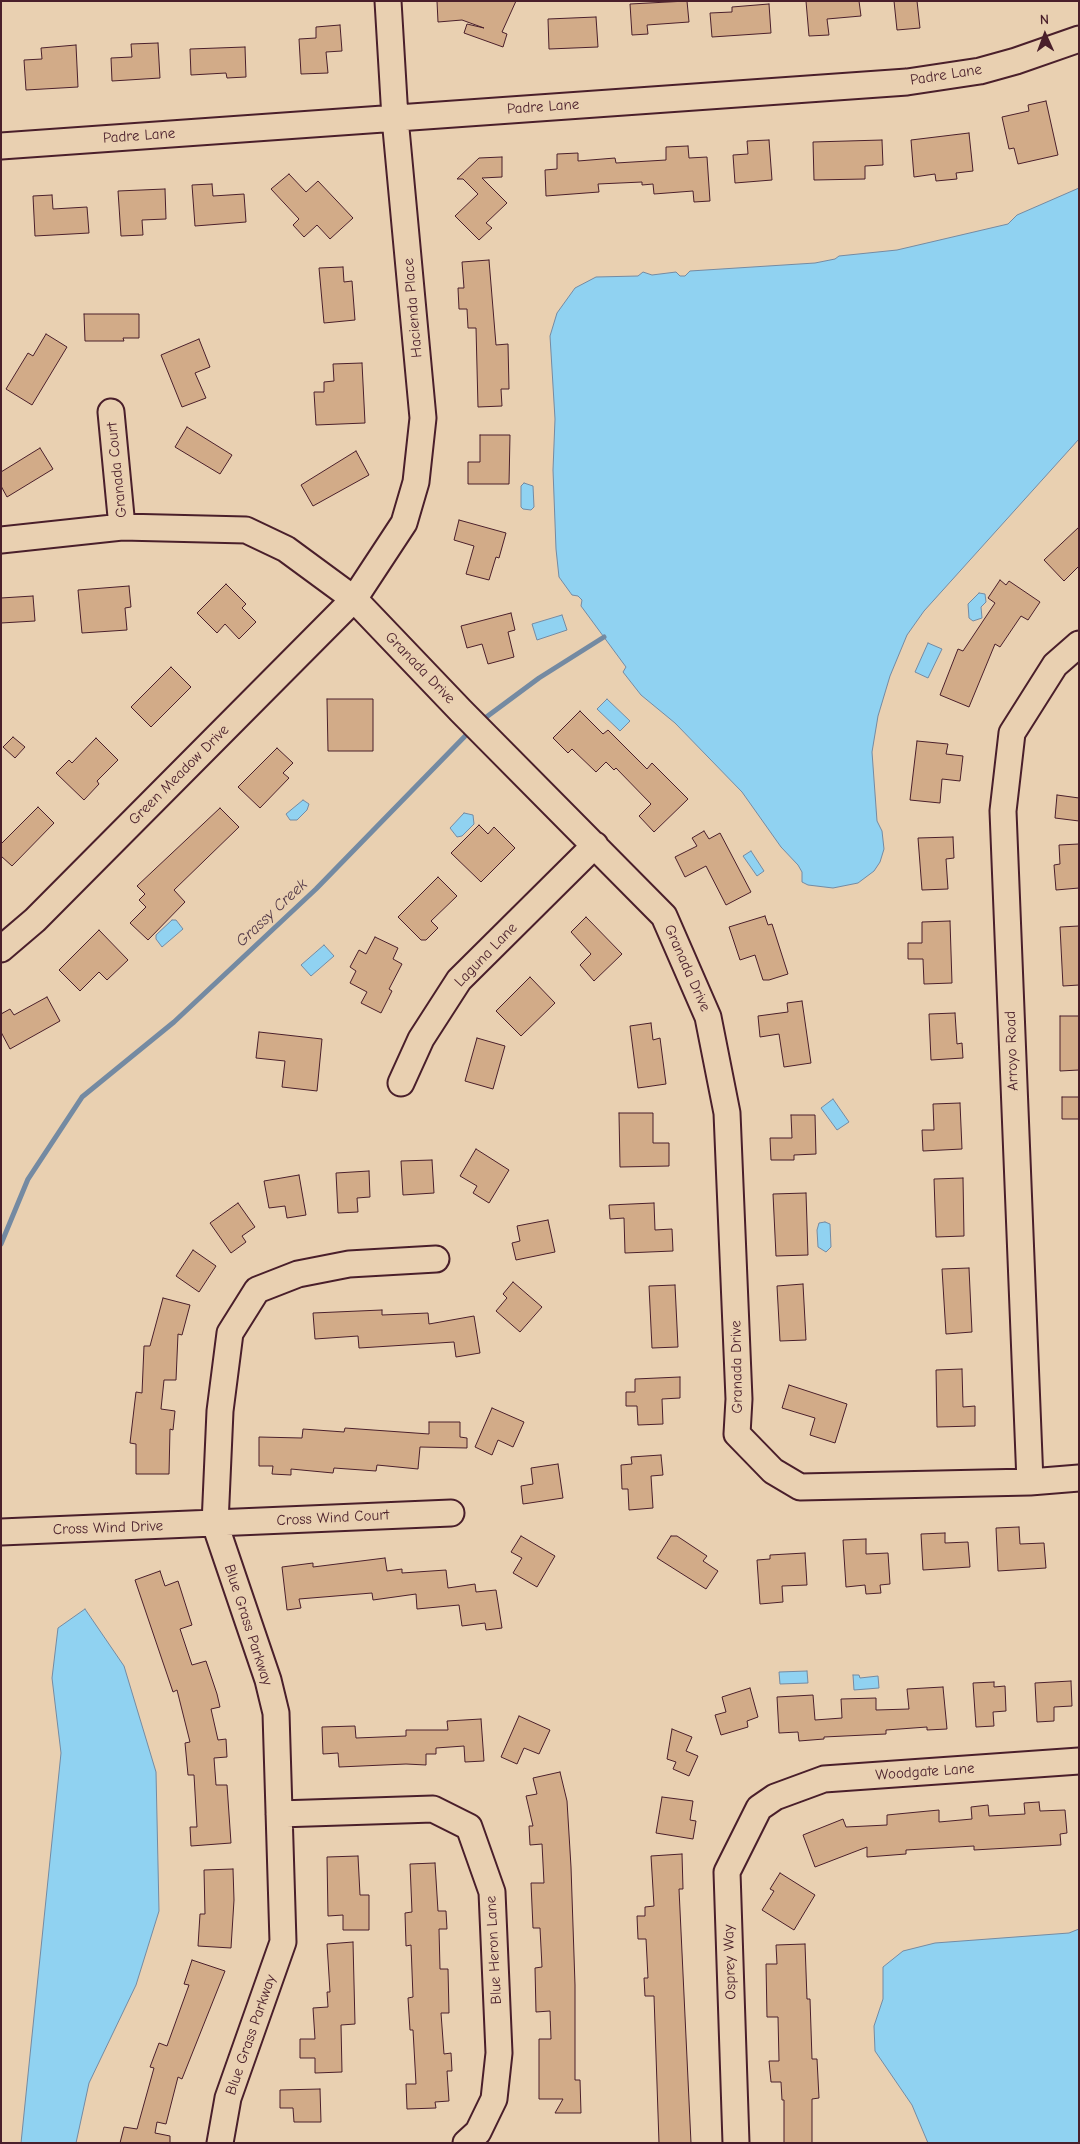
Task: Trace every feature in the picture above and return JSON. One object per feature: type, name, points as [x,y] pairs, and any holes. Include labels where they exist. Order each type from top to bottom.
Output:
[{"type":"street","name":"Hacienda Place","points":[[354,599],[404,523],[416,482],[423,418],[395,118],[388,1]]},
{"type":"street","name":"Padre Lane","points":[[1,146],[942,78],[1016,61],[1079,39]]},
{"type":"street","name":"Granada Court","points":[[111,412],[122,527]]},
{"type":"street","name":"Granada Drive","points":[[1,540],[122,527],[246,530],[286,549],[354,599],[485,736],[664,916],[708,1017],[727,1113],[739,1399],[737,1434],[773,1471],[800,1487],[1030,1482],[1079,1478]]},
{"type":"street","name":"Green Meadow Drive","points":[[1,949],[35,920],[354,599]]},
{"type":"street","name":"Arroyo Road","points":[[1030,1482],[1003,811],[1012,733],[1055,666],[1079,644]]},
{"type":"street","name":"Laguna Lane","points":[[401,1083],[421,1039],[459,980],[595,845]]},
{"type":"street","name":"Blue Grass Parkway","points":[[220,2143],[228,2098],[283,1942],[276,1713],[268,1680],[214,1524],[220,1411],[230,1332],[257,1290],[298,1274],[349,1264],[436,1259]]},
{"type":"street","name":"Cross Wind Court","points":[[214,1524],[451,1513]]},
{"type":"street","name":"Cross Wind Drive","points":[[1,1532],[214,1524]]},
{"type":"street","name":"Woodgate Lane","points":[[775,1797],[824,1779],[1079,1761]]},
{"type":"street","name":"Osprey Way","points":[[736,2143],[727,1872],[759,1808],[775,1797]]},
{"type":"street","name":"Blue Heron Lane","points":[[279,1814],[432,1809],[469,1827],[492,1892],[499,2053],[494,2099],[478,2132],[466,2143]]},
{"type":"water","points":[[1079,188],[1079,439],[924,611],[907,635],[890,676],[878,716],[872,752],[877,821],[882,831],[884,849],[880,862],[874,871],[858,883],[833,888],[808,885],[802,882],[802,872],[798,865],[781,847],[742,792],[675,723],[641,695],[623,672],[626,667],[581,606],[582,600],[578,596],[572,595],[559,577],[553,470],[555,419],[550,336],[557,313],[575,288],[596,277],[638,276],[643,272],[652,275],[676,272],[680,276],[685,276],[690,271],[815,263],[835,259],[839,256],[897,250],[1008,224],[1017,215]]},
{"type":"water","points":[[524,483],[533,486],[534,507],[531,510],[521,507],[521,486]]},
{"type":"water","points":[[979,593],[985,594],[986,602],[981,607],[982,618],[973,621],[969,618],[968,604]]},
{"type":"water","points":[[562,615],[567,630],[537,640],[532,624]]},
{"type":"water","points":[[928,643],[942,649],[928,678],[915,672]]},
{"type":"water","points":[[607,699],[630,721],[620,731],[597,709]]},
{"type":"water","points":[[303,800],[309,804],[307,810],[297,820],[290,820],[286,814]]},
{"type":"water","points":[[464,813],[473,815],[474,824],[462,836],[457,837],[450,828]]},
{"type":"water","points":[[751,851],[764,871],[757,876],[743,856]]},
{"type":"water","points":[[172,920],[176,920],[183,929],[162,947],[156,939],[156,935]]},
{"type":"water","points":[[324,945],[334,956],[311,976],[301,965]]},
{"type":"water","points":[[833,1099],[849,1122],[837,1130],[821,1108]]},
{"type":"water","points":[[825,1222],[830,1224],[831,1247],[826,1252],[818,1247],[817,1230],[819,1223]]},
{"type":"water","points":[[85,1609],[124,1666],[156,1772],[159,1911],[136,1985],[89,2083],[76,2143],[21,2143],[61,1753],[52,1678],[58,1628]]},
{"type":"water","points":[[807,1671],[808,1683],[780,1684],[779,1672]]},
{"type":"water","points":[[853,1675],[859,1675],[860,1678],[878,1676],[879,1688],[854,1690]]},
{"type":"water","points":[[1079,1929],[1079,2143],[928,2143],[912,2105],[875,2051],[874,2026],[883,1999],[883,1967],[903,1951],[935,1943],[1069,1933]]},
{"type":"building","points":[[437,1],[516,1],[502,32],[507,34],[503,47],[464,33],[467,24],[484,28],[462,20],[438,22]]},
{"type":"building","points":[[687,1],[689,22],[647,25],[648,34],[632,35],[630,4]]},
{"type":"building","points":[[806,1],[859,1],[861,16],[827,19],[829,35],[809,36]]},
{"type":"building","points":[[894,1],[917,1],[920,28],[897,30]]},
{"type":"building","points":[[769,4],[771,33],[712,37],[710,13],[732,12],[732,7]]},
{"type":"building","points":[[596,17],[598,47],[549,49],[548,19]]},
{"type":"building","points":[[340,25],[342,51],[326,52],[328,73],[301,74],[299,39],[316,38],[316,27]]},
{"type":"building","points":[[158,43],[160,78],[112,81],[111,58],[132,57],[131,44]]},
{"type":"building","points":[[76,45],[78,87],[26,90],[24,60],[42,59],[41,48]]},
{"type":"building","points":[[245,47],[246,77],[227,78],[226,73],[191,75],[190,49]]},
{"type":"building","points":[[1046,101],[1058,155],[1018,164],[1014,148],[1009,149],[1002,117],[1029,111],[1028,105]]},
{"type":"building","points":[[969,133],[973,171],[956,173],[957,179],[936,181],[935,174],[914,177],[911,140]]},
{"type":"building","points":[[769,140],[772,180],[735,183],[733,155],[748,154],[747,141]]},
{"type":"building","points":[[882,140],[883,165],[865,166],[865,179],[814,180],[813,142]]},
{"type":"building","points":[[688,146],[689,158],[707,157],[710,201],[694,202],[693,191],[654,194],[653,184],[642,185],[642,182],[598,184],[599,192],[546,196],[545,170],[557,169],[557,154],[578,153],[578,161],[615,158],[616,163],[666,160],[666,147]]},
{"type":"building","points":[[502,157],[502,177],[482,178],[507,203],[486,223],[492,228],[479,240],[455,216],[478,194],[463,179],[457,179],[479,158]]},
{"type":"building","points":[[289,174],[306,192],[318,181],[353,218],[330,239],[317,225],[304,237],[293,225],[299,219],[271,189]]},
{"type":"building","points":[[212,184],[213,196],[244,194],[246,222],[195,226],[192,185]]},
{"type":"building","points":[[165,189],[166,219],[142,220],[143,235],[121,236],[118,191]]},
{"type":"building","points":[[52,195],[53,209],[87,207],[89,233],[35,236],[33,196]]},
{"type":"building","points":[[489,260],[496,345],[508,344],[509,389],[501,389],[502,406],[478,407],[476,328],[468,328],[467,309],[459,309],[458,288],[464,288],[462,262]]},
{"type":"building","points":[[343,267],[344,282],[352,281],[355,320],[324,323],[319,268]]},
{"type":"building","points":[[84,314],[139,314],[139,338],[123,338],[124,341],[85,341]]},
{"type":"building","points":[[46,334],[67,347],[32,405],[6,389],[28,353],[33,356]]},
{"type":"building","points":[[199,339],[210,367],[195,373],[206,398],[182,407],[161,355]]},
{"type":"building","points":[[362,363],[365,423],[316,425],[314,392],[324,392],[324,382],[334,381],[333,364]]},
{"type":"building","points":[[187,427],[232,455],[220,474],[175,447]]},
{"type":"building","points":[[480,435],[510,435],[509,484],[468,484],[468,462],[480,462]]},
{"type":"building","points":[[40,448],[53,469],[7,497],[1,486],[1,472]]},
{"type":"building","points":[[356,451],[369,475],[313,506],[301,485]]},
{"type":"building","points":[[459,520],[506,533],[499,558],[496,557],[489,580],[466,574],[474,546],[454,540]]},
{"type":"building","points":[[1079,527],[1079,566],[1064,581],[1044,560]]},
{"type":"building","points":[[1000,580],[1006,585],[1009,581],[1040,602],[1028,620],[1021,616],[1000,647],[995,644],[969,707],[940,695],[958,649],[963,651],[995,603],[988,598]]},
{"type":"building","points":[[226,584],[246,604],[242,608],[256,622],[239,639],[225,624],[217,633],[197,613]]},
{"type":"building","points":[[129,586],[131,607],[125,608],[127,630],[82,633],[78,590]]},
{"type":"building","points":[[33,596],[35,621],[1,623],[1,598]]},
{"type":"building","points":[[511,613],[515,630],[508,632],[514,657],[488,664],[482,644],[467,648],[461,626]]},
{"type":"building","points":[[171,667],[191,687],[151,727],[131,707]]},
{"type":"building","points":[[327,699],[373,699],[373,751],[328,751]]},
{"type":"building","points":[[580,711],[603,734],[608,730],[647,769],[652,763],[688,799],[654,832],[639,816],[651,804],[616,768],[614,770],[606,762],[596,772],[572,749],[568,753],[553,738]]},
{"type":"building","points":[[13,737],[25,747],[15,758],[3,747]]},
{"type":"building","points":[[96,738],[118,760],[97,781],[99,784],[84,800],[56,773],[69,760],[72,763]]},
{"type":"building","points":[[917,741],[948,744],[946,754],[963,756],[960,781],[942,779],[940,803],[910,800]]},
{"type":"building","points":[[277,748],[293,763],[283,773],[289,778],[260,808],[238,787]]},
{"type":"building","points":[[1057,795],[1079,798],[1079,821],[1055,818]]},
{"type":"building","points":[[38,807],[54,823],[12,866],[1,856],[1,844]]},
{"type":"building","points":[[220,808],[239,827],[174,890],[185,902],[148,940],[130,923],[146,907],[139,900],[145,894],[137,886]]},
{"type":"building","points":[[479,825],[488,834],[494,827],[515,848],[481,882],[451,853]]},
{"type":"building","points":[[704,831],[709,839],[720,833],[751,892],[726,905],[706,866],[685,877],[675,857],[697,846],[692,838]]},
{"type":"building","points":[[953,837],[954,858],[946,859],[948,889],[922,890],[918,838]]},
{"type":"building","points":[[1079,844],[1079,888],[1056,890],[1054,865],[1060,864],[1059,845]]},
{"type":"building","points":[[438,877],[457,896],[431,921],[438,928],[426,940],[421,940],[398,917]]},
{"type":"building","points":[[765,916],[768,925],[772,924],[788,974],[769,980],[763,980],[755,955],[740,960],[729,927]]},
{"type":"building","points":[[586,917],[622,954],[594,981],[580,965],[591,954],[571,932]]},
{"type":"building","points":[[950,921],[952,983],[924,984],[923,959],[908,959],[908,943],[922,943],[922,922]]},
{"type":"building","points":[[1079,926],[1079,985],[1063,986],[1060,927]]},
{"type":"building","points":[[99,930],[128,960],[107,980],[99,972],[80,991],[59,970]]},
{"type":"building","points":[[375,937],[398,948],[393,959],[402,964],[389,989],[392,991],[381,1013],[361,1003],[367,992],[350,983],[356,971],[350,967],[359,950],[366,954]]},
{"type":"building","points":[[530,977],[555,1003],[521,1036],[496,1011]]},
{"type":"building","points":[[47,997],[60,1021],[10,1049],[1,1032],[1,1014],[10,1009],[14,1015]]},
{"type":"building","points":[[802,1001],[811,1063],[784,1067],[779,1034],[760,1037],[758,1016],[788,1012],[787,1003]]},
{"type":"building","points":[[955,1013],[957,1044],[962,1043],[963,1058],[931,1060],[929,1014]]},
{"type":"building","points":[[1060,1016],[1079,1016],[1079,1070],[1060,1071]]},
{"type":"building","points":[[651,1023],[653,1040],[660,1038],[666,1084],[638,1088],[630,1026]]},
{"type":"building","points":[[259,1032],[322,1039],[317,1091],[282,1087],[285,1061],[256,1058]]},
{"type":"building","points":[[477,1038],[505,1046],[493,1089],[465,1081]]},
{"type":"building","points":[[1062,1097],[1079,1097],[1079,1119],[1062,1119]]},
{"type":"building","points":[[960,1103],[962,1149],[923,1151],[922,1130],[934,1130],[933,1104]]},
{"type":"building","points":[[619,1113],[653,1113],[653,1143],[669,1143],[669,1166],[620,1167]]},
{"type":"building","points":[[791,1115],[815,1115],[816,1154],[794,1155],[794,1160],[771,1160],[770,1138],[792,1138]]},
{"type":"building","points":[[476,1149],[509,1170],[489,1203],[473,1193],[477,1186],[460,1176]]},
{"type":"building","points":[[432,1160],[434,1193],[403,1195],[401,1161]]},
{"type":"building","points":[[369,1171],[370,1197],[357,1198],[358,1212],[338,1213],[336,1173]]},
{"type":"building","points":[[299,1175],[306,1215],[287,1218],[285,1206],[269,1208],[264,1181]]},
{"type":"building","points":[[963,1178],[964,1236],[936,1237],[934,1179]]},
{"type":"building","points":[[806,1193],[808,1255],[776,1256],[773,1194]]},
{"type":"building","points":[[238,1203],[255,1227],[242,1236],[246,1242],[231,1253],[210,1223]]},
{"type":"building","points":[[654,1203],[655,1230],[672,1229],[673,1251],[625,1253],[624,1218],[610,1219],[609,1205]]},
{"type":"building","points":[[548,1220],[555,1252],[516,1260],[512,1243],[520,1241],[517,1226]]},
{"type":"building","points":[[193,1250],[216,1266],[199,1292],[176,1276]]},
{"type":"building","points":[[969,1268],[972,1332],[946,1334],[942,1269]]},
{"type":"building","points":[[513,1282],[542,1307],[520,1332],[496,1311],[507,1298],[503,1294]]},
{"type":"building","points":[[803,1284],[806,1340],[780,1341],[777,1286]]},
{"type":"building","points":[[675,1285],[678,1347],[652,1348],[649,1286]]},
{"type":"building","points":[[163,1298],[190,1305],[182,1335],[178,1334],[176,1380],[164,1380],[161,1409],[175,1411],[173,1430],[170,1429],[169,1474],[136,1474],[136,1444],[130,1443],[136,1392],[142,1393],[144,1346],[150,1346]]},
{"type":"building","points":[[382,1310],[382,1315],[428,1313],[429,1324],[474,1316],[480,1353],[456,1357],[454,1342],[359,1348],[358,1336],[315,1339],[313,1313]]},
{"type":"building","points":[[962,1369],[963,1407],[975,1406],[975,1426],[937,1427],[936,1370]]},
{"type":"building","points":[[680,1377],[680,1398],[662,1399],[663,1424],[638,1425],[637,1406],[626,1406],[626,1392],[635,1392],[635,1379]]},
{"type":"building","points":[[789,1385],[847,1404],[835,1443],[810,1435],[815,1418],[782,1408]]},
{"type":"building","points":[[492,1408],[524,1422],[513,1447],[498,1440],[492,1455],[475,1447]]},
{"type":"building","points":[[429,1422],[460,1422],[460,1437],[467,1438],[467,1448],[420,1447],[418,1469],[377,1465],[376,1471],[334,1468],[333,1473],[291,1469],[291,1475],[272,1474],[273,1466],[259,1466],[259,1437],[302,1438],[303,1429],[344,1432],[345,1428],[429,1434]]},
{"type":"building","points":[[661,1455],[663,1475],[651,1476],[653,1508],[629,1510],[628,1489],[622,1489],[621,1465],[632,1464],[631,1457]]},
{"type":"building","points":[[558,1464],[563,1498],[523,1504],[521,1486],[533,1484],[531,1468]]},
{"type":"building","points":[[1019,1527],[1020,1544],[1044,1543],[1046,1568],[998,1571],[996,1528]]},
{"type":"building","points":[[945,1533],[945,1543],[968,1542],[970,1567],[923,1570],[921,1534]]},
{"type":"building","points":[[521,1536],[555,1556],[537,1587],[513,1573],[522,1558],[511,1552]]},
{"type":"building","points":[[671,1536],[677,1536],[707,1556],[703,1561],[718,1571],[706,1589],[657,1558]]},
{"type":"building","points":[[866,1539],[866,1554],[888,1553],[890,1584],[880,1585],[881,1593],[866,1594],[865,1585],[846,1587],[843,1540]]},
{"type":"building","points":[[805,1553],[807,1585],[782,1586],[783,1602],[760,1604],[757,1560],[770,1559],[770,1555]]},
{"type":"building","points":[[385,1558],[387,1571],[402,1569],[402,1573],[446,1570],[448,1588],[475,1584],[476,1592],[496,1590],[502,1628],[486,1630],[485,1623],[462,1626],[459,1605],[417,1609],[416,1594],[373,1600],[372,1593],[299,1599],[301,1608],[287,1610],[282,1567],[313,1563],[313,1567]]},
{"type":"building","points":[[160,1571],[165,1586],[178,1581],[192,1625],[180,1629],[192,1665],[206,1661],[217,1694],[220,1707],[211,1709],[218,1740],[226,1739],[227,1757],[214,1758],[216,1785],[227,1785],[231,1843],[191,1846],[190,1827],[197,1827],[194,1775],[188,1775],[185,1743],[190,1742],[177,1690],[173,1692],[135,1580]]},
{"type":"building","points":[[1071,1681],[1072,1706],[1054,1707],[1054,1721],[1037,1722],[1035,1683]]},
{"type":"building","points":[[994,1682],[994,1687],[1005,1686],[1006,1711],[993,1712],[994,1726],[976,1727],[973,1683]]},
{"type":"building","points":[[943,1687],[947,1729],[927,1730],[927,1727],[886,1730],[886,1734],[824,1737],[824,1739],[799,1741],[798,1732],[779,1733],[777,1697],[813,1695],[815,1720],[842,1718],[841,1699],[876,1698],[876,1710],[909,1709],[907,1689]]},
{"type":"building","points":[[750,1688],[758,1717],[747,1721],[748,1727],[721,1735],[715,1715],[726,1712],[722,1697]]},
{"type":"building","points":[[519,1716],[550,1730],[539,1754],[524,1748],[517,1764],[501,1757]]},
{"type":"building","points":[[481,1719],[484,1761],[465,1762],[464,1746],[436,1748],[436,1754],[426,1754],[426,1765],[339,1767],[338,1753],[323,1754],[322,1727],[355,1726],[356,1738],[406,1736],[406,1730],[448,1730],[447,1721]]},
{"type":"building","points":[[672,1729],[692,1737],[686,1751],[698,1756],[689,1776],[673,1769],[676,1762],[667,1759]]},
{"type":"building","points":[[560,1772],[567,1801],[575,1985],[575,2080],[580,2080],[581,2113],[555,2113],[563,2099],[539,2099],[539,2039],[551,2039],[550,2011],[536,2012],[535,1968],[542,1967],[540,1928],[533,1928],[531,1883],[544,1883],[542,1844],[530,1845],[529,1826],[533,1826],[526,1796],[537,1794],[533,1778]]},
{"type":"building","points":[[662,1797],[693,1801],[690,1820],[696,1821],[693,1839],[656,1833]]},
{"type":"building","points":[[1039,1802],[1040,1811],[1065,1810],[1067,1833],[1060,1834],[1061,1845],[974,1850],[974,1846],[906,1850],[906,1854],[867,1857],[867,1847],[815,1867],[803,1835],[843,1819],[846,1827],[887,1825],[887,1815],[939,1810],[939,1822],[972,1819],[971,1807],[988,1805],[989,1816],[1025,1814],[1024,1803]]},
{"type":"building","points":[[682,1854],[683,1889],[679,1889],[691,2143],[659,2143],[654,1996],[645,1996],[644,1978],[648,1978],[646,1939],[638,1939],[637,1916],[645,1916],[645,1907],[654,1906],[651,1856]]},
{"type":"building","points":[[358,1856],[360,1895],[369,1895],[369,1930],[343,1930],[343,1915],[328,1916],[327,1857]]},
{"type":"building","points":[[435,1863],[438,1911],[446,1911],[447,1929],[439,1929],[440,1969],[448,1969],[449,2013],[441,2013],[444,2054],[451,2053],[452,2071],[447,2071],[449,2101],[435,2102],[436,2108],[407,2109],[406,2084],[416,2084],[413,2030],[410,2030],[408,1998],[413,1997],[411,1945],[406,1946],[405,1913],[412,1912],[410,1864]]},
{"type":"building","points":[[233,1869],[234,1900],[231,1948],[198,1946],[200,1914],[205,1914],[204,1870]]},
{"type":"building","points":[[780,1873],[815,1895],[794,1930],[762,1910],[774,1891],[770,1889]]},
{"type":"building","points":[[353,1942],[355,2024],[341,2025],[342,2072],[315,2073],[315,2058],[300,2058],[300,2039],[315,2039],[313,2008],[328,2007],[327,1992],[330,1992],[327,1944]]},
{"type":"building","points":[[805,1944],[807,1999],[810,1999],[812,2059],[817,2059],[819,2098],[812,2099],[812,2143],[784,2143],[784,2100],[782,2100],[781,2082],[771,2082],[769,2061],[779,2061],[778,2017],[767,2017],[766,1964],[777,1964],[776,1945]]},
{"type":"building","points":[[192,1960],[225,1971],[182,2079],[178,2077],[166,2124],[157,2122],[155,2133],[170,2136],[170,2143],[120,2143],[124,2127],[137,2129],[154,2068],[150,2067],[159,2043],[167,2046],[189,1985],[184,1984]]},
{"type":"building","points":[[320,2089],[321,2122],[294,2122],[293,2108],[280,2108],[280,2090]]},
{"type":"waterway","name":"Grassy Creek","points":[[481,721],[539,678],[604,637]]},
{"type":"waterway","name":"Grassy Creek","points":[[1,1244],[28,1179],[82,1097],[174,1022],[316,889],[471,730]]}]
